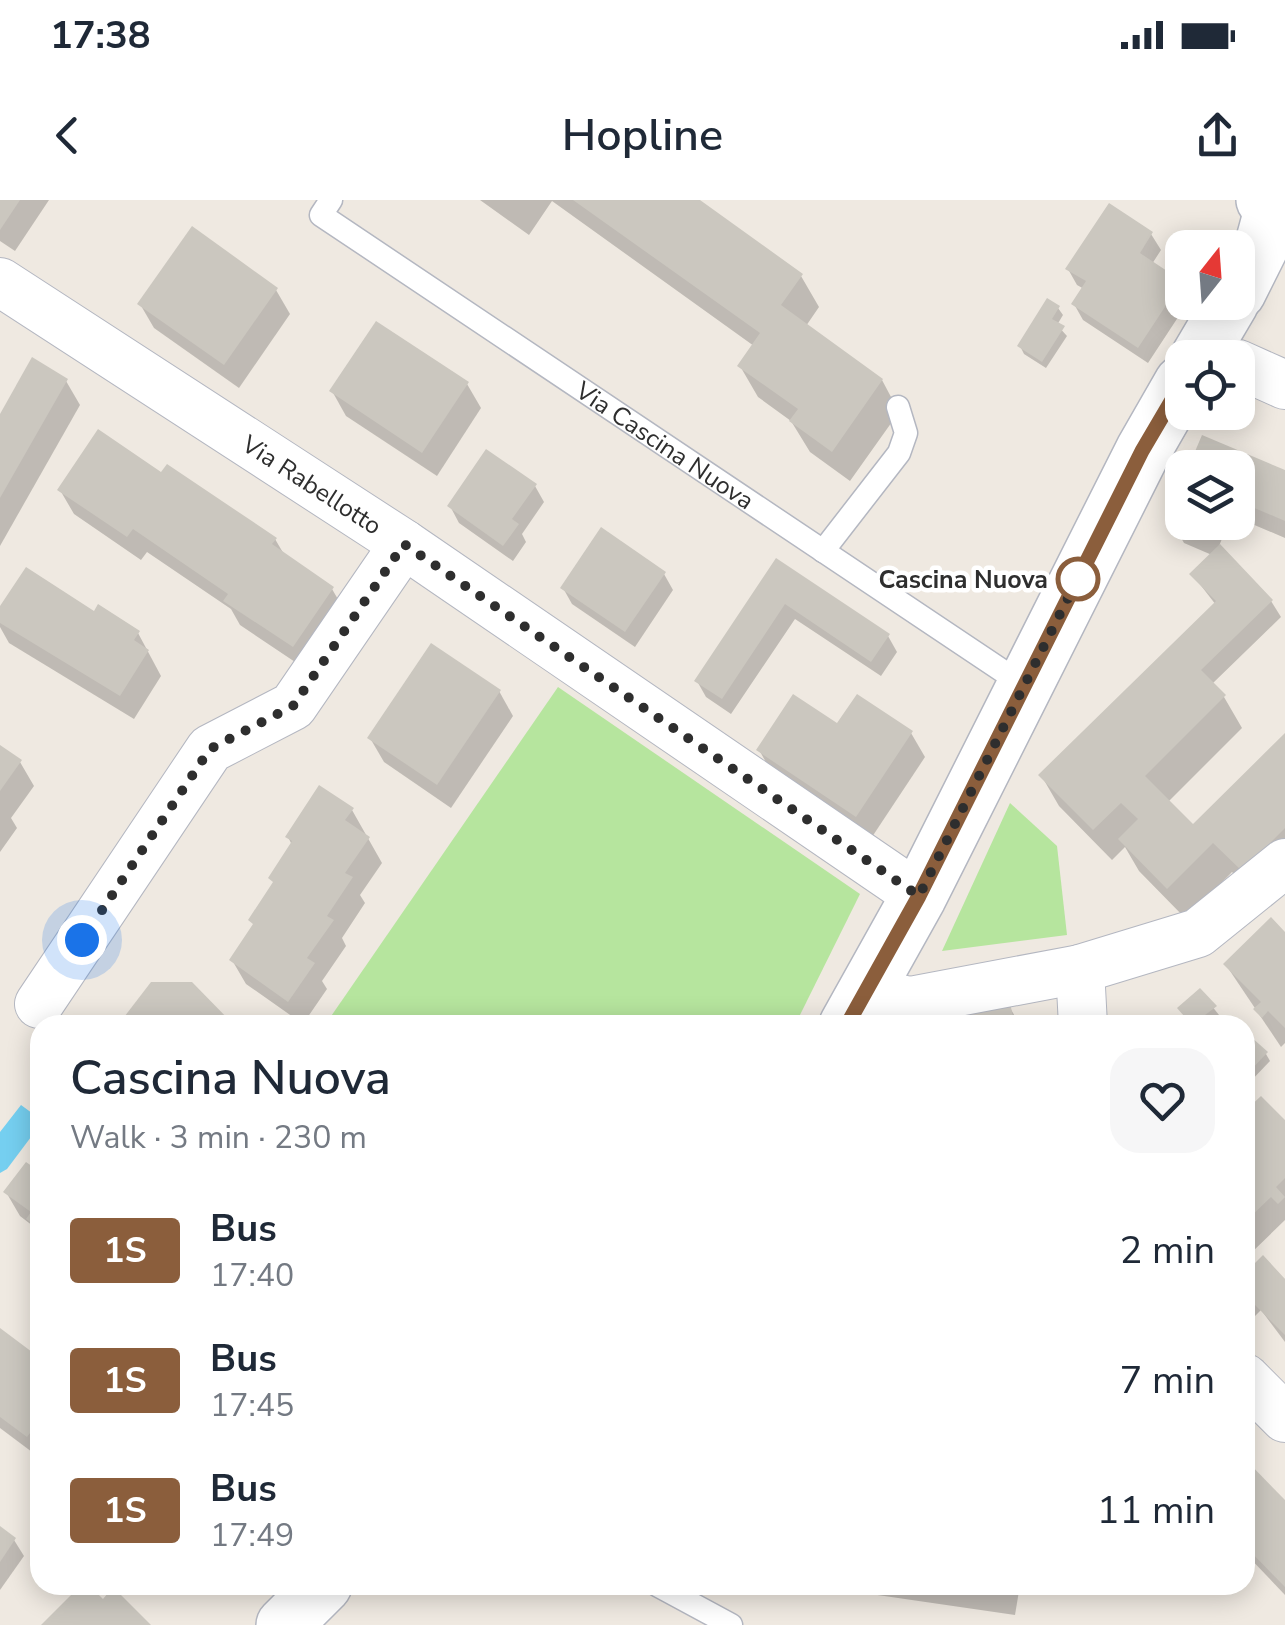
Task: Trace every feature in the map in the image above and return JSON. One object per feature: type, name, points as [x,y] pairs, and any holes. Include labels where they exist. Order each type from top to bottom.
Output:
[{"type":"street","points":[[1255,258],[1274,202]]},
{"type":"street","name":"Via Rabellotto","points":[[0,282],[404,544],[919,896]]},
{"type":"street","points":[[1255,376],[1285,385]]},
{"type":"street","points":[[857,1009],[919,896],[1142,451],[1165,420]]},
{"type":"street","points":[[40,1004],[210,749],[293,706],[404,544]]},
{"type":"street","points":[[857,1009],[1080,969],[1198,933],[1284,866]]},
{"type":"street","points":[[1080,969],[1083,1015]]},
{"type":"street","points":[[1255,1388],[1285,1418]]},
{"type":"street","points":[[284,1625],[314,1595]]},
{"type":"lane","name":"Via Cascina Nuova","points":[[331,200],[320,215],[1025,686]]},
{"type":"lane","points":[[823,551],[899,453],[906,432],[898,408]]},
{"type":"lane","points":[[676,1595],[731,1625]]},
{"type":"green space","points":[[558,687],[860,894],[800,1015],[332,1015]]},
{"type":"green space","points":[[1010,803],[1057,846],[1067,935],[942,951]]},
{"type":"water","points":[[21,1105],[30,1112],[30,1138],[0,1173],[0,1132]]},
{"type":"building","points":[[0,200],[20,200],[0,230]]},
{"type":"building","points":[[573,200],[700,200],[803,274],[781,305],[883,379],[832,452],[789,421],[798,409],[737,366],[760,333]]},
{"type":"building","points":[[1109,203],[1153,232],[1140,253],[1165,270],[1165,307],[1138,348],[1071,304],[1086,281],[1065,269]]},
{"type":"building","points":[[192,226],[278,288],[224,365],[137,304]]},
{"type":"building","points":[[1047,298],[1060,306],[1052,319],[1065,326],[1042,362],[1017,346]]},
{"type":"building","points":[[376,321],[469,382],[422,453],[329,391]]},
{"type":"building","points":[[32,357],[68,379],[0,498],[0,414]]},
{"type":"building","points":[[98,429],[161,472],[167,464],[277,538],[272,544],[334,587],[293,647],[223,601],[228,594],[133,529],[127,537],[57,490]]},
{"type":"building","points":[[1202,435],[1238,450],[1196,450]]},
{"type":"building","points":[[486,449],[537,484],[512,519],[519,524],[503,546],[447,506]]},
{"type":"building","points":[[1255,457],[1285,470],[1285,521],[1255,508]]},
{"type":"building","points":[[601,527],[666,572],[625,632],[560,588]]},
{"type":"building","points":[[1220,544],[1273,600],[1201,670],[1226,695],[1145,776],[1193,824],[1285,733],[1285,828],[1242,871],[1213,843],[1167,889],[1118,839],[1138,819],[1121,803],[1093,830],[1038,775],[1216,601],[1189,574]]},
{"type":"building","points":[[776,558],[890,634],[871,662],[785,604],[722,699],[694,681]]},
{"type":"building","points":[[26,567],[94,611],[98,604],[140,631],[134,640],[149,650],[120,696],[0,623],[0,606]]},
{"type":"building","points":[[431,643],[501,690],[437,785],[367,738]]},
{"type":"building","points":[[793,694],[837,723],[857,694],[913,731],[856,817],[756,750]]},
{"type":"building","points":[[0,745],[22,760],[0,791]]},
{"type":"building","points":[[319,785],[354,808],[345,820],[370,837],[345,873],[353,877],[327,916],[334,920],[307,958],[315,963],[288,1002],[229,960],[253,924],[248,920],[273,882],[268,878],[292,841],[285,837]]},
{"type":"building","points":[[1271,917],[1285,932],[1285,1028],[1268,1011],[1262,1018],[1253,1009],[1261,1002],[1223,964]]},
{"type":"building","points":[[151,982],[192,982],[224,1015],[126,1015]]},
{"type":"building","points":[[1200,988],[1217,1006],[1205,1015],[1183,1015],[1177,1008]]},
{"type":"building","points":[[1010,1003],[1013,1015],[954,1015]]},
{"type":"building","points":[[1255,1040],[1268,1052],[1255,1066]]},
{"type":"building","points":[[1261,1096],[1285,1120],[1285,1178],[1276,1187],[1285,1197],[1278,1204],[1271,1197],[1255,1212],[1255,1102]]},
{"type":"building","points":[[26,1162],[30,1165],[30,1211],[3,1192]]},
{"type":"building","points":[[1263,1255],[1285,1279],[1285,1335],[1255,1305],[1255,1263]]},
{"type":"building","points":[[0,1328],[30,1350],[30,1433],[27,1437],[0,1417]]},
{"type":"building","points":[[1255,1469],[1285,1500],[1285,1587],[1255,1556]]},
{"type":"building","points":[[0,1526],[16,1538],[0,1562]]},
{"type":"building","points":[[71,1595],[99,1595],[103,1599],[106,1595],[121,1595],[151,1625],[41,1625]]},
{"type":"bus line","name":"1S","points":[[853,1015],[919,896],[1165,412]]},
{"type":"place","name":"Cascina Nuova","points":[[1078,579]]},
{"type":"route","points":[[82,940],[210,749],[293,706],[404,544],[919,896],[1080,574],[1078,579]]}]
